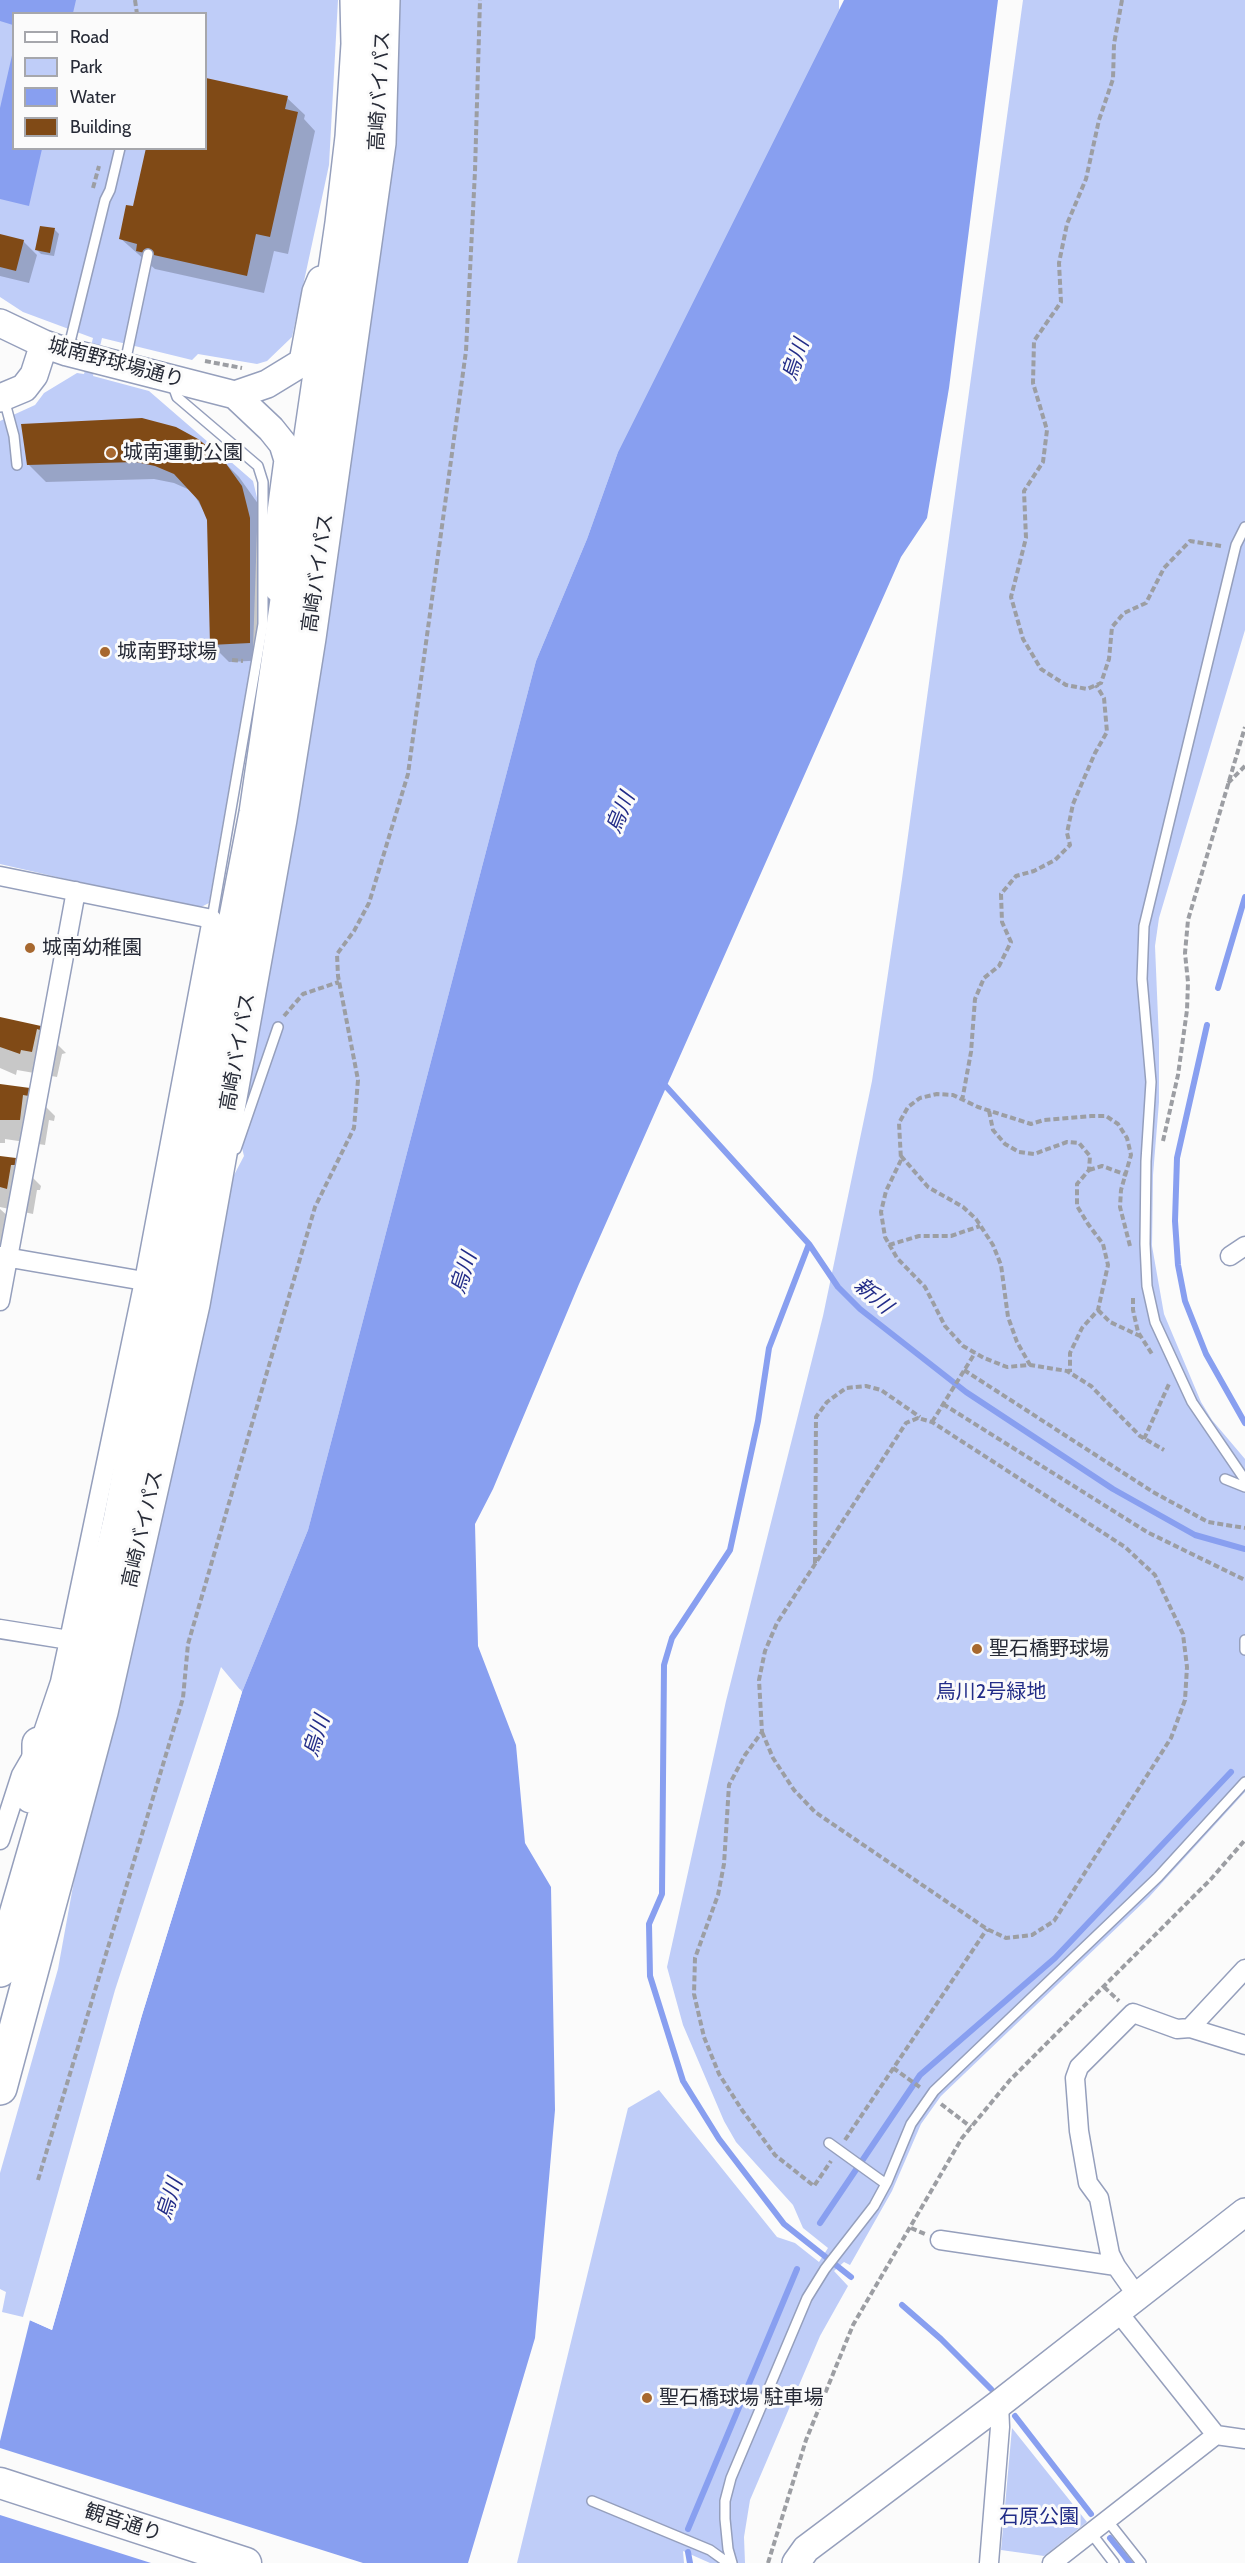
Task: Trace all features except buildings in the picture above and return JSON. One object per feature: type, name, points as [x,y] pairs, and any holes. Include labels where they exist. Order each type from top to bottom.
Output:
[{"type":"highway","name":"高崎バイパス","points":[[0,1970],[77,1704],[120,1521],[224,990],[256,813],[284,631],[342,223],[352,137],[358,44],[357,0]]},
{"type":"highway","name":"高崎バイパス","points":[[0,2088],[52,1901],[104,1700],[226,1160],[307,649],[368,232],[379,143],[383,0]]},
{"type":"highway","points":[[0,1898],[20,1827],[39,1777],[39,1744]]},
{"type":"main road","name":"観音通り","points":[[0,2483],[246,2563]]},
{"type":"street","points":[[284,631],[278,585],[277,542],[288,460],[282,444],[272,429],[235,395],[267,384],[303,362],[316,292],[342,223]]},
{"type":"street","name":"城南野球場通り","points":[[0,322],[56,348],[235,395]]},
{"type":"street","points":[[2,398],[24,388],[56,348]]},
{"type":"street","points":[[0,876],[212,919],[144,1281],[60,1682],[39,1744],[21,1775],[0,1840]]},
{"type":"street","points":[[0,1301],[4,1256],[76,891]]},
{"type":"street","points":[[4,1256],[144,1281]]},
{"type":"street","points":[[0,1629],[69,1640]]},
{"type":"street","points":[[1190,2028],[1245,1969]]},
{"type":"street","points":[[1216,2435],[1128,2304],[1110,2254],[1099,2198],[1088,2183],[1079,2132],[1075,2078],[1079,2067],[1133,2013],[1177,2030],[1190,2028],[1245,2045]]},
{"type":"street","points":[[796,2563],[806,2549],[999,2404],[1245,2212]]},
{"type":"street","points":[[940,2240],[1116,2266]]},
{"type":"street","points":[[993,2563],[1000,2427],[999,2404]]},
{"type":"street","points":[[1052,2563],[1216,2435],[1245,2439]]},
{"type":"lane","points":[[56,348],[110,190],[120,150]]},
{"type":"lane","points":[[124,366],[148,254]]},
{"type":"lane","points":[[170,378],[177,398],[258,466],[263,482],[263,624],[255,681],[212,919]]},
{"type":"lane","points":[[2,398],[14,436],[17,465]]},
{"type":"lane","points":[[1245,527],[1236,548],[1144,926],[1142,979],[1151,1082],[1146,1161],[1147,1286],[1155,1322],[1192,1402],[1245,1480]]},
{"type":"lane","points":[[226,1160],[278,1027]]},
{"type":"lane","points":[[1225,1479],[1245,1487]]},
{"type":"lane","points":[[1245,1640],[1245,1650]]},
{"type":"lane","points":[[730,2563],[725,2500],[731,2478],[807,2298],[825,2269],[874,2206],[886,2184],[911,2124],[934,2091],[1158,1877],[1245,1782]]},
{"type":"lane","points":[[829,2143],[886,2184]]},
{"type":"lane","points":[[592,2501],[710,2550],[730,2563]]},
{"type":"lane","points":[[1107,2520],[1141,2563]]},
{"type":"lane","points":[[1091,2533],[1114,2563]]},
{"type":"path","points":[[38,2180],[183,1698],[188,1644],[315,1207],[354,1128],[358,1080],[339,982],[337,954],[354,931],[369,903],[408,774],[466,351],[475,171],[480,0]]},
{"type":"path","points":[[1122,0],[1114,44],[1113,79],[1099,120],[1086,179],[1067,224],[1061,253],[1059,263],[1061,302],[1034,341],[1033,383],[1047,430],[1043,462],[1024,491],[1026,538],[1011,597],[1023,639],[1041,669],[1066,685],[1087,689],[1101,683],[1109,659],[1112,627],[1124,613],[1146,603],[1164,568],[1190,541],[1236,548]]},
{"type":"path","points":[[197,363],[206,361],[253,369]]},
{"type":"path","points":[[962,1101],[971,1052],[975,999],[984,978],[999,966],[1011,942],[1002,922],[1001,894],[1016,876],[1034,871],[1055,860],[1070,845],[1067,832],[1073,804],[1095,753],[1107,732],[1104,698],[1096,685]]},
{"type":"path","points":[[1146,1161],[1158,1154],[1163,1142],[1178,1075],[1187,1010],[1188,982],[1185,953],[1188,920],[1245,727]]},
{"type":"path","points":[[1228,783],[1245,765]]},
{"type":"path","points":[[278,1027],[287,1010],[303,994],[339,982]]},
{"type":"path","points":[[1131,1254],[1120,1207],[1121,1190],[1131,1155],[1127,1138],[1118,1124],[1106,1116],[1044,1120],[1031,1124],[962,1101],[953,1095],[937,1094],[920,1098],[908,1107],[899,1123],[901,1160],[886,1191],[881,1212],[885,1238],[897,1258],[925,1287],[945,1326],[963,1346],[1007,1367],[1030,1365],[1070,1373],[1091,1386],[1144,1439],[1164,1450]]},
{"type":"path","points":[[989,1111],[993,1130],[1005,1144],[1019,1152],[1034,1154],[1067,1142],[1079,1143],[1090,1156],[1089,1170]]},
{"type":"path","points":[[900,1155],[928,1187],[963,1207],[993,1245],[1001,1265],[1008,1317],[1017,1342],[1030,1365]]},
{"type":"path","points":[[1070,1373],[1070,1353],[1082,1328],[1098,1311],[1108,1265],[1104,1244],[1077,1206],[1077,1184],[1089,1170],[1102,1166],[1127,1175]]},
{"type":"path","points":[[890,1245],[919,1236],[951,1236],[980,1226]]},
{"type":"path","points":[[1133,1294],[1133,1310],[1140,1336],[1157,1360]]},
{"type":"path","points":[[1098,1311],[1110,1322],[1140,1336]]},
{"type":"path","points":[[932,1422],[975,1353]]},
{"type":"path","points":[[964,1370],[1172,1502],[1208,1522],[1245,1528]]},
{"type":"path","points":[[1144,1439],[1169,1384],[1166,1376]]},
{"type":"path","points":[[815,1564],[816,1417],[827,1402],[846,1388],[866,1386],[881,1390],[924,1420]]},
{"type":"path","points":[[943,1404],[1147,1532],[1245,1580]]},
{"type":"path","points":[[918,1418],[932,1422],[1125,1546],[1155,1575],[1172,1606],[1183,1634],[1187,1667],[1185,1700],[1171,1738],[1054,1921],[1032,1935],[1006,1938],[987,1929],[815,1812],[794,1790],[773,1758],[762,1732],[759,1680],[765,1651],[777,1623],[906,1423],[918,1418]]},
{"type":"path","points":[[762,1732],[745,1755],[729,1785],[724,1864],[718,1895],[695,1958],[694,1994],[704,2037],[719,2074],[775,2155],[814,2186],[987,1929]]},
{"type":"path","points":[[768,2563],[806,2440],[853,2325],[962,2138],[1010,2080],[1211,1879],[1245,1840]]},
{"type":"path","points":[[944,2106],[971,2127]]},
{"type":"green space","name":"城南運動公園","points":[[0,0],[338,0],[329,165],[292,337],[267,361],[257,364],[198,354],[192,360],[102,338],[93,376],[149,391],[253,481],[258,502],[253,650],[209,903],[197,909],[0,864],[0,421],[35,405],[44,393],[77,373],[84,374],[93,338],[23,312],[0,297]]},
{"type":"green space","points":[[396,0],[839,0],[839,10],[618,452],[587,539],[536,661],[308,1530],[242,1692],[221,1667],[115,1990],[23,2317],[2,2312],[6,2292],[0,2289],[0,2173],[58,1969],[81,1842],[223,1196],[244,1156],[242,1148],[266,1074],[273,1026],[237,1131]]},
{"type":"green space","name":"烏川2号緑地","points":[[1023,0],[1245,0],[1245,630],[1159,918],[1155,946],[1159,1102],[1153,1175],[1152,1246],[1164,1314],[1201,1402],[1212,1420],[1245,1459],[1245,1792],[1149,1897],[941,2096],[921,2124],[892,2191],[850,2265],[844,2262],[834,2271],[848,2286],[820,2336],[750,2500],[744,2537],[745,2563],[710,2563],[683,2551],[684,2563],[517,2563],[628,2108],[659,2090],[777,2237],[795,2243],[819,2262],[828,2248],[803,2228],[793,2205],[736,2142],[724,2121],[683,2025],[667,1967],[726,1701],[823,1316],[872,1081]]},
{"type":"green space","name":"石原公園","points":[[1012,2428],[1087,2522],[1044,2556],[1001,2550]]},
{"type":"water","points":[[0,0],[76,0],[73,12],[12,12],[12,25],[0,21]]},
{"type":"water","name":"烏川","points":[[844,0],[998,0],[949,388],[927,518],[901,557],[579,1284],[493,1489],[475,1524],[478,1646],[516,1745],[525,1843],[551,1887],[555,2110],[535,2338],[468,2563],[0,2563],[0,2441],[30,2320],[52,2330],[142,2015],[242,1692],[308,1530],[536,661],[587,539],[618,452]]},
{"type":"water","points":[[12,55],[12,150],[42,150],[29,206],[0,199],[0,108]]},
{"type":"pier","points":[[240,1689],[242,1692],[142,2015],[52,2330],[27,2319],[31,2317],[50,2326],[140,2014]]},
{"type":"pier","points":[[0,2448],[363,2563],[151,2563],[0,2515]]},
{"type":"waterway","points":[[1218,988],[1245,897]]},
{"type":"waterway","points":[[1207,1025],[1177,1158],[1175,1221],[1178,1265],[1185,1301],[1206,1354],[1245,1423]]},
{"type":"waterway","name":"新川","points":[[662,1082],[809,1244],[838,1287],[860,1309],[966,1392],[1113,1489],[1195,1535],[1245,1549]]},
{"type":"waterway","points":[[809,1244],[769,1348],[758,1421],[730,1550],[672,1638],[664,1665],[662,1894],[649,1924],[650,1976],[683,2081],[719,2139],[784,2224],[851,2277]]},
{"type":"waterway","points":[[820,2223],[920,2075],[1055,1958],[1231,1772]]},
{"type":"waterway","points":[[688,2529],[797,2269]]},
{"type":"waterway","points":[[902,2305],[941,2339],[991,2389]]},
{"type":"waterway","points":[[1015,2416],[1091,2514]]},
{"type":"waterway","points":[[1110,2538],[1130,2563]]},
{"type":"waterway","points":[[688,2552],[690,2563]]},
{"type":"place","name":"城南運動公園","points":[[111,453]]},
{"type":"place","name":"城南野球場","points":[[105,652]]},
{"type":"place","name":"城南幼稚園","points":[[30,948]]},
{"type":"place","name":"聖石橋野球場","points":[[977,1649]]},
{"type":"place","name":"聖石橋球場 駐車場","points":[[647,2398]]}]
